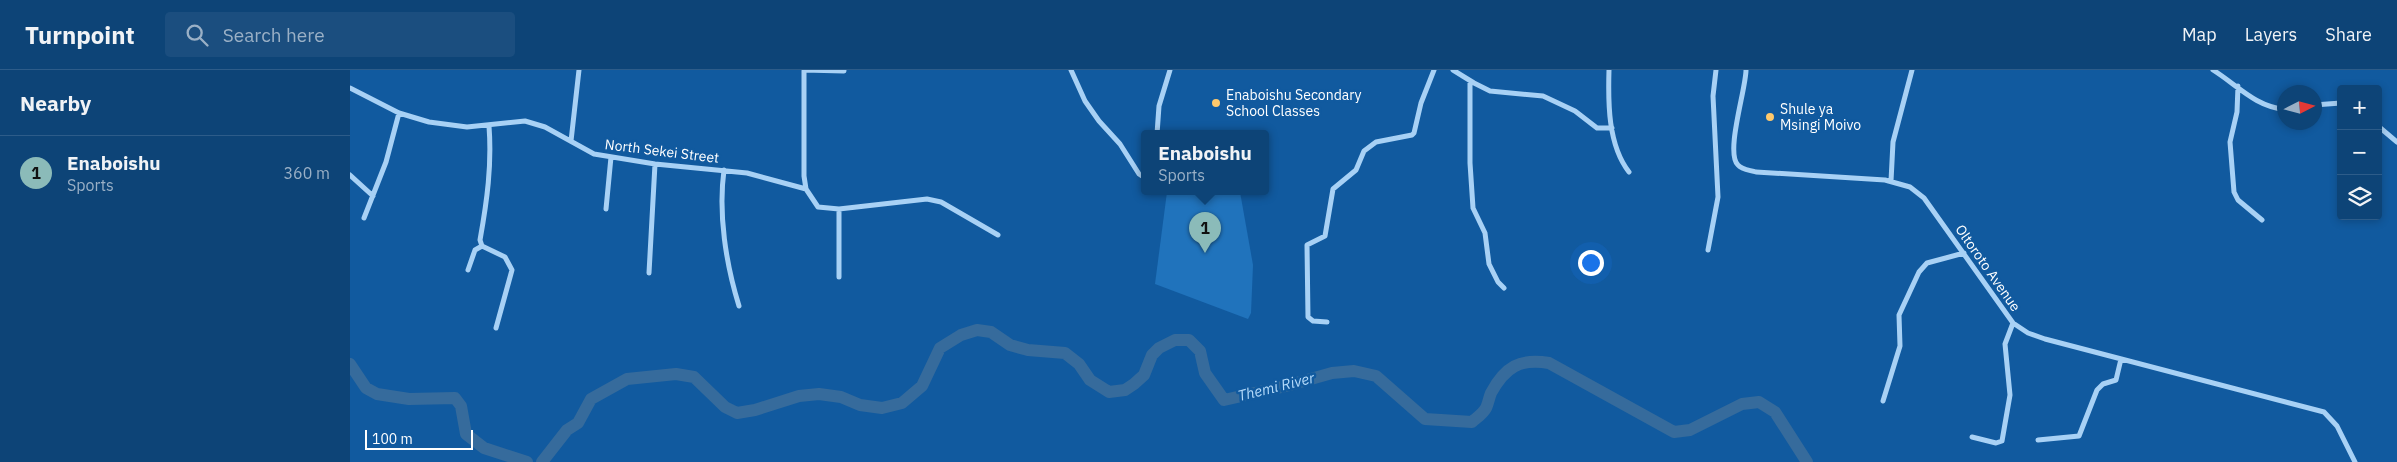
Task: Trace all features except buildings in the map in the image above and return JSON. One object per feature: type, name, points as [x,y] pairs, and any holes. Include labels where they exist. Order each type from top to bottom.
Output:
[{"type":"street","points":[[571,141],[579,70]]},
{"type":"street","points":[[844,71],[804,70],[804,176],[806,189],[818,207],[838,210],[927,199],[941,202],[998,235]]},
{"type":"street","points":[[1071,70],[1085,101],[1098,121],[1120,144],[1141,175]]},
{"type":"street","points":[[1157,130],[1159,106],[1170,70]]},
{"type":"street","points":[[1328,322],[1313,321],[1308,317],[1307,245],[1324,236],[1333,189],[1356,170],[1364,150],[1376,142],[1412,135],[1421,103],[1434,70]]},
{"type":"street","points":[[1453,70],[1470,81],[1498,93],[1534,94],[1549,98],[1575,111],[1597,128],[1612,128]]},
{"type":"street","points":[[1609,70],[1612,128],[1619,158],[1629,172]]},
{"type":"street","points":[[1708,250],[1718,197],[1713,96],[1716,70]]},
{"type":"street","name":"Oltoroto Avenue","points":[[1746,70],[1734,144],[1735,161],[1738,166],[1756,172],[1891,181],[1910,187],[1924,198],[2012,323],[2028,334],[2324,412],[2337,426],[2355,462]]},
{"type":"street","points":[[1891,181],[1892,142],[1912,70]]},
{"type":"street","points":[[2213,70],[2264,106],[2277,109]]},
{"type":"street","points":[[1470,81],[1470,163],[1473,208],[1485,233],[1488,264],[1498,282],[1504,288]]},
{"type":"street","points":[[2238,86],[2237,112],[2230,142],[2234,192],[2238,200],[2262,220]]},
{"type":"street","name":"North Sekei Street","points":[[350,88],[398,113],[442,124],[467,127],[525,121],[545,127],[586,151],[655,164],[753,174],[806,189]]},
{"type":"street","points":[[2322,104],[2337,103]]},
{"type":"street","points":[[364,218],[386,162],[398,113]]},
{"type":"street","points":[[489,126],[491,163],[480,240],[482,246],[504,257],[512,270],[496,328]]},
{"type":"street","points":[[2382,129],[2397,142]]},
{"type":"street","points":[[606,210],[611,157]]},
{"type":"street","points":[[649,273],[655,164]]},
{"type":"street","points":[[724,170],[722,208],[730,267],[739,306]]},
{"type":"street","points":[[350,175],[373,196]]},
{"type":"street","points":[[838,210],[838,277]]},
{"type":"street","points":[[468,270],[475,250],[482,246]]},
{"type":"street","points":[[1883,402],[1898,353],[1899,315],[1913,283],[1927,263],[1964,253]]},
{"type":"street","points":[[1972,437],[1996,444],[2001,443],[2003,439],[2010,395],[2005,344],[2012,323]]},
{"type":"street","points":[[2038,440],[2079,436],[2097,390],[2103,384],[2116,380],[2121,359]]},
{"type":"shaded area","points":[[1167,195],[1241,195],[1253,265],[1251,313],[1248,319],[1155,284]]},
{"type":"waterway","name":"Themi River","points":[[542,462],[567,430],[578,423],[591,399],[627,379],[676,374],[694,377],[725,407],[737,413],[755,410],[799,396],[819,394],[841,397],[860,405],[882,408],[902,403],[922,386],[940,348],[961,335],[977,330],[991,332],[1010,345],[1028,350],[1065,353],[1079,364],[1090,380],[1109,392],[1125,390],[1134,384],[1144,375],[1152,355],[1159,348],[1175,340],[1189,340],[1200,351],[1205,373],[1224,400],[1332,373],[1354,371],[1376,376],[1425,419],[1472,422],[1485,410],[1496,384],[1514,366],[1530,362],[1549,363],[1674,432],[1690,430],[1742,404],[1759,402],[1775,412],[1807,462]]},
{"type":"waterway","name":"Themi River","points":[[350,364],[366,388],[377,394],[409,399],[455,398],[461,406],[466,434],[484,448],[527,462]]},
{"type":"place","name":"Enaboishu Secondary School Classes","points":[[1216,103]]},
{"type":"place","name":"Shule ya Msingi Moivo","points":[[1770,117]]},
{"type":"place","name":"Enaboishu","points":[[1205,253]]}]
